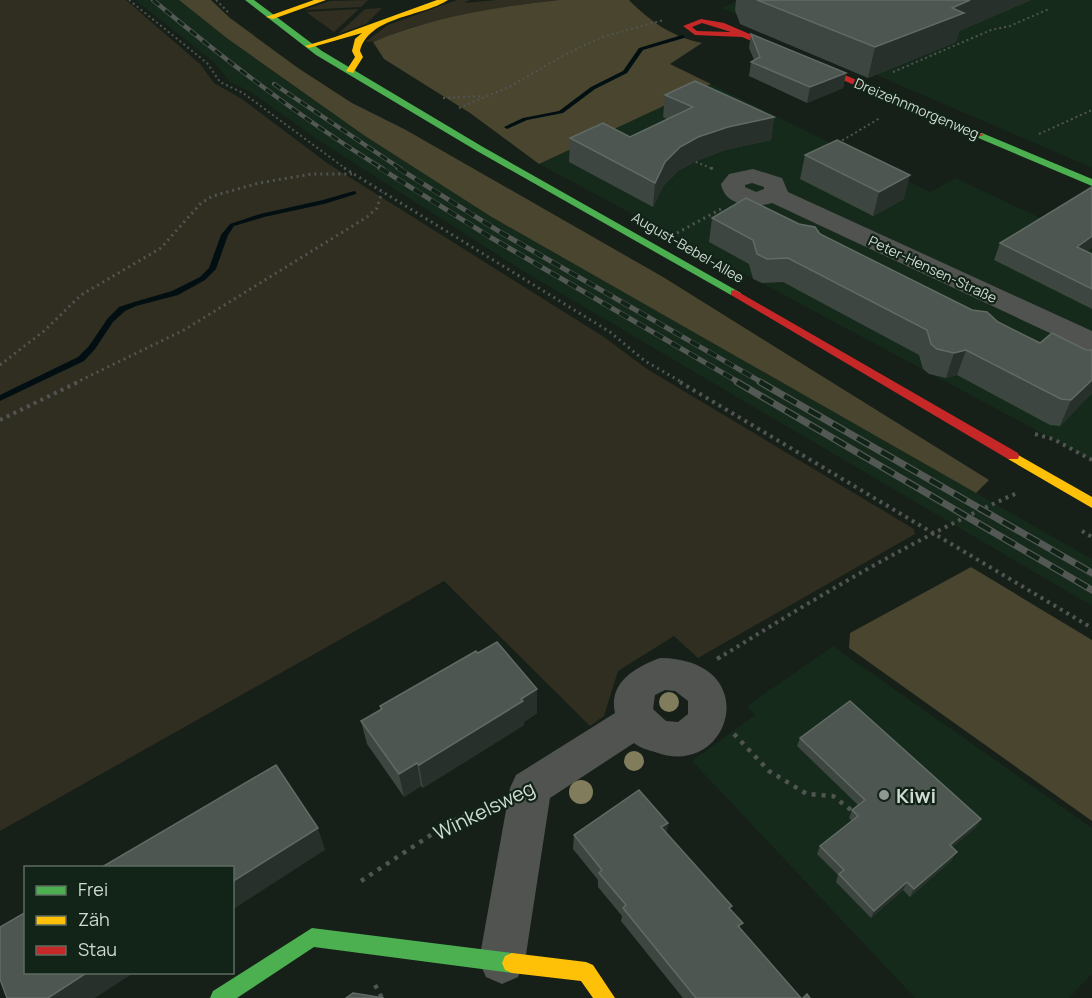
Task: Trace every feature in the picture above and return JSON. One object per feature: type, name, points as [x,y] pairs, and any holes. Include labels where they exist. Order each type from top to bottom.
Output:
[{"type":"main road","name":"August-Bebel-Allee","points":[[249,0],[309,46],[480,149],[805,333],[1092,503]]},
{"type":"main road","points":[[270,17],[322,0]]},
{"type":"main road","points":[[309,46],[444,0]]},
{"type":"main road","points":[[350,71],[359,57],[356,51],[359,39],[379,24]]},
{"type":"main road","name":"Dreizehnmorgenweg","points":[[741,35],[1092,183]]},
{"type":"main road","points":[[220,998],[312,938],[586,972],[605,998]]},
{"type":"street","name":"Peter-Hensen-Straße","points":[[744,196],[762,199],[774,195],[1092,342]]},
{"type":"street","points":[[660,675],[687,678],[698,685],[705,694],[709,706],[708,717],[703,727],[682,739],[656,736],[644,729],[636,720],[632,708],[633,696],[638,686],[660,675]]},
{"type":"street","name":"Winkelsweg","points":[[531,788],[636,720]]},
{"type":"street","points":[[502,961],[531,788]]},
{"type":"path","points":[[129,0],[207,63],[220,82],[243,93],[352,174],[610,332],[645,361],[1092,628]]},
{"type":"path","points":[[862,85],[992,30],[1010,26],[1049,9]]},
{"type":"path","points":[[458,108],[525,79],[566,54],[602,38],[665,20]]},
{"type":"path","points":[[441,98],[490,95]]},
{"type":"path","points":[[832,146],[906,104]]},
{"type":"path","points":[[1011,148],[1092,110]]},
{"type":"path","points":[[0,365],[44,331],[81,295],[162,248],[201,203],[213,196],[259,183],[312,174],[352,174]]},
{"type":"path","points":[[0,420],[143,351],[207,316],[367,217],[377,208],[382,192]]},
{"type":"path","points":[[653,246],[744,196]]},
{"type":"path","points":[[687,678],[829,589],[946,525],[1017,493]]},
{"type":"path","points":[[708,717],[732,733],[769,771],[807,794],[833,796],[855,813]]},
{"type":"path","name":"Winkelsweg","points":[[362,881],[452,821],[513,800],[531,788]]},
{"type":"shaded area","points":[[0,0],[126,0],[200,64],[214,83],[242,99],[327,163],[604,337],[647,369],[914,529],[915,534],[698,658],[674,636],[618,671],[604,716],[590,726],[444,581],[0,831]]},
{"type":"shaded area","points":[[135,0],[182,0],[228,39],[365,136],[490,216],[1092,559],[1092,606],[523,271],[318,140],[251,92],[230,82],[214,62]]},
{"type":"shaded area","points":[[179,0],[211,0],[230,18],[298,68],[352,103],[406,130],[663,277],[989,480],[976,493],[490,216],[365,136],[228,39]]},
{"type":"shaded area","points":[[368,0],[361,7],[304,10],[330,1]]},
{"type":"shaded area","points":[[457,0],[470,0],[464,3],[496,0],[559,0],[467,15],[413,27],[377,41],[365,42],[388,25]]},
{"type":"shaded area","points":[[559,0],[629,0],[662,27],[681,37],[702,43],[670,64],[711,84],[539,164],[470,113],[384,59],[373,42],[395,33],[464,14]]},
{"type":"shaded area","points":[[740,0],[1092,0],[1092,168],[721,8]]},
{"type":"shaded area","points":[[382,8],[366,24],[338,34],[365,9]]},
{"type":"shaded area","points":[[359,9],[334,32],[306,12]]},
{"type":"shaded area","points":[[711,84],[930,192],[955,178],[1092,242],[1092,460],[539,164]]},
{"type":"shaded area","points":[[971,567],[1092,640],[1092,821],[849,648],[850,633]]},
{"type":"shaded area","name":"Kiwi","points":[[833,646],[1092,828],[1092,974],[1069,998],[915,998],[692,761],[755,715],[747,706]]},
{"type":"building","points":[[757,0],[970,0],[952,8],[964,13],[875,47]]},
{"type":"building","points":[[751,34],[846,73],[810,87],[751,62],[760,57]]},
{"type":"building","points":[[695,81],[774,117],[728,127],[698,137],[680,147],[665,162],[655,183],[570,138],[603,123],[630,137],[693,107],[665,95]]},
{"type":"building","points":[[837,140],[910,175],[879,192],[805,155]]},
{"type":"building","points":[[1092,187],[1092,236],[1077,247],[1092,254],[1092,289],[1000,243]]},
{"type":"building","points":[[746,198],[799,224],[815,227],[820,234],[972,310],[987,312],[998,322],[1040,343],[1052,333],[1086,350],[1092,350],[1092,380],[1071,400],[1061,399],[966,350],[954,353],[937,349],[931,344],[927,330],[788,258],[767,259],[757,254],[753,240],[712,218]]},
{"type":"building","points":[[497,642],[537,689],[521,699],[523,701],[419,765],[417,763],[399,774],[361,721],[382,709],[380,706],[476,651],[478,653]]},
{"type":"building","points":[[850,701],[981,819],[950,845],[957,852],[914,889],[907,882],[874,911],[839,874],[844,870],[820,846],[858,816],[852,810],[865,800],[800,738]]},
{"type":"building","points":[[276,765],[318,828],[234,881],[234,866],[104,866]]},
{"type":"building","points":[[639,790],[668,823],[661,827],[732,906],[729,908],[743,923],[738,926],[801,998],[696,998],[623,908],[626,905],[599,873],[602,870],[574,835]]},
{"type":"building","points":[[24,913],[24,974],[85,974],[48,998],[7,998],[0,979],[0,927]]},
{"type":"building","points":[[353,993],[384,998],[346,998]]},
{"type":"waterway","points":[[507,127],[525,119],[561,112],[593,88],[625,72],[641,49],[682,37]]},
{"type":"waterway","points":[[0,398],[81,359],[122,309],[175,293],[202,279],[212,269],[224,235],[232,225],[262,215],[354,193]]},
{"type":"railway","points":[[153,0],[265,89],[383,169]]},
{"type":"railway","points":[[274,84],[401,169]]},
{"type":"railway","points":[[380,168],[490,237],[740,383]]},
{"type":"railway","points":[[398,168],[500,232],[763,383]]},
{"type":"railway","points":[[737,382],[1092,590]]},
{"type":"railway","points":[[760,382],[1092,573]]},
{"type":"traffic: fast","points":[[249,0],[319,53],[480,149],[735,293]]},
{"type":"traffic: fast","points":[[979,135],[1092,183]]},
{"type":"traffic: fast","points":[[220,998],[312,937],[512,963]]},
{"type":"traffic: slow","points":[[270,17],[322,0]]},
{"type":"traffic: slow","points":[[309,46],[338,39],[444,0]]},
{"type":"traffic: slow","points":[[350,71],[359,57],[356,51],[359,39],[379,24]]},
{"type":"traffic: slow","points":[[1013,456],[1092,503]]},
{"type":"traffic: slow","points":[[512,963],[586,972],[605,998]]},
{"type":"traffic: jam","points":[[741,35],[695,33],[687,26],[701,21],[721,25],[979,135]]},
{"type":"traffic: jam","points":[[735,293],[1013,456]]},
{"type":"place","name":"Kiwi","points":[[884,795]]}]
